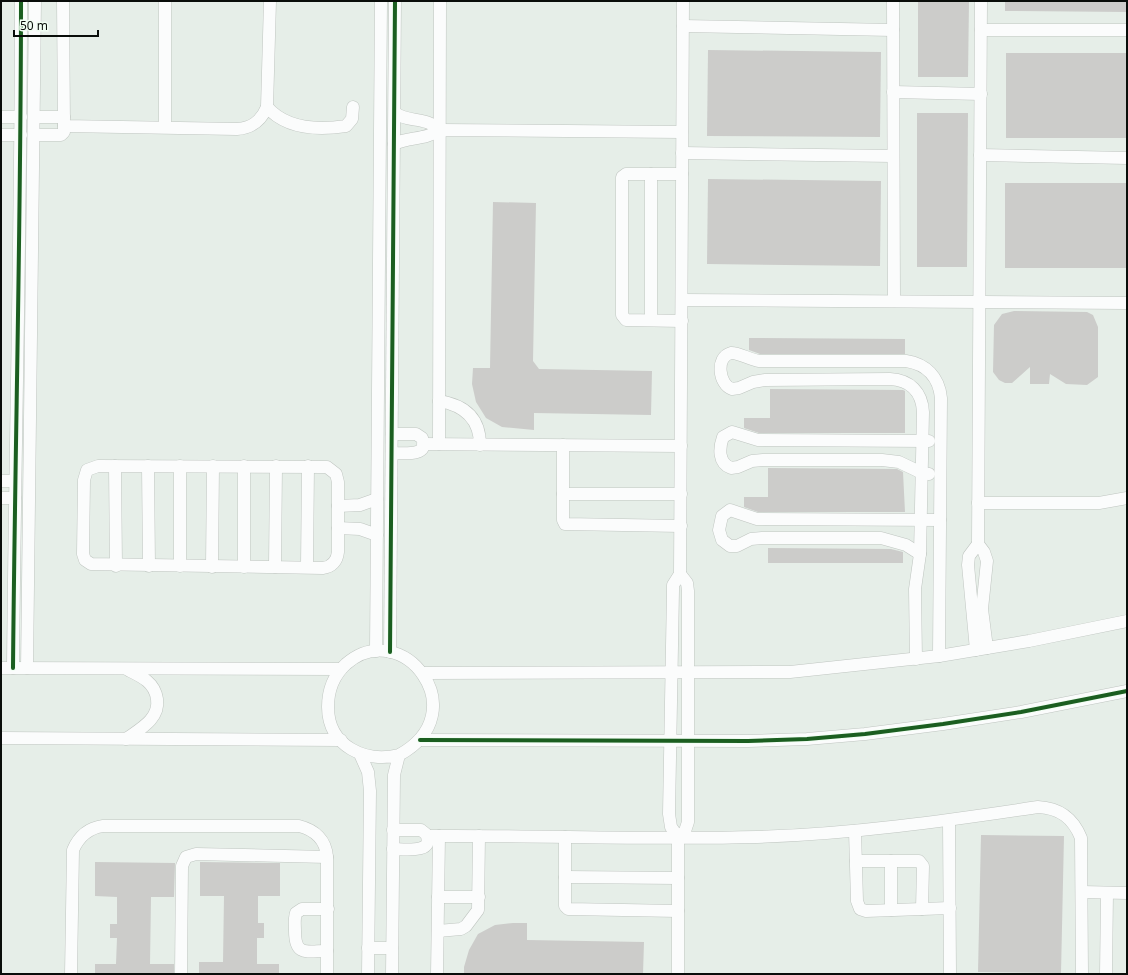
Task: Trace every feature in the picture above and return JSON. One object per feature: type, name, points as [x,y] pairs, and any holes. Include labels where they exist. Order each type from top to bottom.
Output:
[{"type":"street","points":[[14,668],[15,481],[21,135],[21,1]]},
{"type":"street","points":[[27,668],[35,135],[35,1]]},
{"type":"street","points":[[35,135],[61,135],[64,122],[63,1]]},
{"type":"street","points":[[165,1],[165,127]]},
{"type":"street","points":[[35,117],[64,122],[244,129],[260,120],[268,107],[270,1]]},
{"type":"street","points":[[376,651],[381,1]]},
{"type":"street","points":[[390,652],[395,1]]},
{"type":"street","points":[[439,444],[440,1]]},
{"type":"street","points":[[678,974],[678,837],[672,831],[670,822],[673,585],[680,574],[681,526],[683,1]]},
{"type":"street","points":[[893,1],[894,301]]},
{"type":"street","points":[[981,1],[978,544],[970,556],[968,565],[981,649]]},
{"type":"street","points":[[683,26],[893,30]]},
{"type":"street","points":[[981,30],[1127,30]]},
{"type":"street","points":[[893,92],[981,94]]},
{"type":"street","points":[[268,107],[273,114],[286,122],[305,126],[346,126],[352,119],[353,107]]},
{"type":"street","points":[[395,113],[403,117],[424,120],[440,130]]},
{"type":"street","points":[[1,117],[21,117]]},
{"type":"street","points":[[394,144],[403,140],[427,137],[440,130],[682,132]]},
{"type":"street","points":[[1,135],[21,135]]},
{"type":"street","points":[[682,153],[893,156]]},
{"type":"street","points":[[980,155],[1127,158]]},
{"type":"street","points":[[682,174],[626,174],[622,177],[622,315],[626,320],[682,321]]},
{"type":"street","points":[[651,174],[651,320]]},
{"type":"street","points":[[682,300],[1127,303]]},
{"type":"street","points":[[916,659],[915,589],[920,554],[922,473],[923,405],[921,399],[914,388],[903,381],[890,379],[765,380],[753,382],[739,388],[732,389],[726,386],[722,378],[722,362],[726,356],[735,353],[759,361],[906,361],[919,364],[930,372],[940,391],[939,656]]},
{"type":"street","points":[[439,401],[460,406],[470,414],[479,431],[480,445]]},
{"type":"street","points":[[940,441],[758,440],[732,432],[723,437],[720,451],[723,462],[731,468],[738,467],[752,461],[764,460],[882,460],[907,465],[922,473],[940,475]]},
{"type":"street","points":[[392,434],[416,434],[422,438],[423,444],[421,450],[416,453],[392,452]]},
{"type":"street","points":[[423,444],[681,446]]},
{"type":"street","points":[[563,445],[563,520],[565,524],[681,526]]},
{"type":"street","points":[[94,466],[148,466],[327,466],[336,474],[338,482],[338,556],[334,563],[327,567],[116,566],[91,564],[85,560],[83,554],[85,473],[94,466]]},
{"type":"street","points":[[115,466],[116,566]]},
{"type":"street","points":[[148,466],[149,566]]},
{"type":"street","points":[[180,466],[180,566]]},
{"type":"street","points":[[212,567],[213,466]]},
{"type":"street","points":[[244,466],[244,567]]},
{"type":"street","points":[[275,567],[276,466]]},
{"type":"street","points":[[307,567],[308,466]]},
{"type":"street","points":[[1,481],[15,481]]},
{"type":"street","points":[[563,494],[681,494]]},
{"type":"street","points":[[1,498],[15,498]]},
{"type":"street","points":[[978,502],[1099,503],[1127,498]]},
{"type":"street","points":[[338,506],[360,505],[377,500]]},
{"type":"street","points":[[920,554],[906,545],[881,538],[762,538],[751,540],[737,546],[730,546],[722,540],[719,524],[722,516],[730,510],[757,519],[940,520]]},
{"type":"street","points":[[338,528],[360,530],[377,535]]},
{"type":"street","points":[[978,544],[984,552],[986,561],[982,609],[981,649]]},
{"type":"street","points":[[678,837],[685,831],[688,822],[688,591],[686,582],[680,574]]},
{"type":"street","points":[[423,673],[688,674],[790,672],[939,656],[1127,621]]},
{"type":"street","points":[[376,651],[390,652],[403,656],[414,663],[423,673],[432,689],[434,707],[430,725],[420,740],[400,755],[380,758],[360,754],[340,740],[332,727],[328,712],[328,697],[332,682],[340,670],[350,661],[363,654],[376,651]]},
{"type":"street","points":[[1,668],[340,670]]},
{"type":"street","points":[[126,669],[146,680],[152,686],[157,703],[156,711],[152,719],[126,738]]},
{"type":"street","points":[[420,740],[770,740],[865,734],[1021,712],[1127,691]]},
{"type":"street","points":[[1,738],[340,740]]},
{"type":"street","points":[[360,754],[368,772],[370,792],[368,974]]},
{"type":"street","points":[[392,974],[394,775],[400,755]]},
{"type":"street","points":[[393,830],[421,830],[433,836],[757,837],[855,831],[948,821],[1038,807],[1048,807],[1062,812],[1074,823],[1081,838],[1082,974]]},
{"type":"street","points":[[948,821],[950,974]]},
{"type":"street","points":[[71,974],[72,857],[75,844],[90,829],[103,826],[299,826],[310,830],[319,836],[325,846],[327,857],[327,974]]},
{"type":"street","points":[[855,831],[856,900],[858,906],[866,910],[950,908]]},
{"type":"street","points":[[393,849],[420,849],[426,846],[433,836]]},
{"type":"street","points":[[433,836],[438,897],[437,974]]},
{"type":"street","points":[[438,931],[456,930],[466,926],[478,910],[479,836]]},
{"type":"street","points":[[565,837],[565,906],[572,910],[678,911]]},
{"type":"street","points":[[181,974],[182,866],[186,857],[196,854],[327,857]]},
{"type":"street","points":[[891,860],[891,910]]},
{"type":"street","points":[[856,861],[917,860],[922,864],[922,909]]},
{"type":"street","points":[[565,877],[678,878]]},
{"type":"street","points":[[1082,892],[1127,893]]},
{"type":"street","points":[[1106,974],[1107,893]]},
{"type":"street","points":[[438,897],[479,897]]},
{"type":"street","points":[[327,951],[302,950],[298,948],[295,942],[295,918],[296,913],[302,909],[328,909]]},
{"type":"street","points":[[368,948],[392,948]]},
{"type":"building","points":[[918,1],[969,1],[968,77],[918,77]]},
{"type":"building","points":[[1005,1],[1127,1],[1127,12],[1005,11]]},
{"type":"building","points":[[708,50],[881,52],[880,137],[707,136]]},
{"type":"building","points":[[1006,53],[1127,53],[1127,138],[1006,138]]},
{"type":"building","points":[[917,113],[968,113],[967,267],[917,267]]},
{"type":"building","points":[[708,179],[881,181],[880,266],[707,264]]},
{"type":"building","points":[[1005,183],[1127,183],[1127,268],[1005,268]]},
{"type":"building","points":[[493,202],[536,203],[533,361],[539,369],[652,371],[651,415],[534,413],[534,430],[502,427],[486,418],[476,402],[472,384],[473,368],[490,368]]},
{"type":"building","points":[[1014,311],[1087,312],[1093,315],[1098,327],[1098,377],[1087,385],[1066,384],[1050,374],[1049,384],[1030,384],[1030,367],[1012,383],[1005,383],[999,380],[993,372],[994,325],[1002,314]]},
{"type":"building","points":[[749,338],[905,339],[905,354],[760,354],[749,350]]},
{"type":"building","points":[[770,389],[903,390],[905,391],[905,433],[759,433],[744,428],[744,418],[770,418]]},
{"type":"building","points":[[768,468],[897,469],[903,472],[905,512],[758,512],[744,507],[744,497],[768,497]]},
{"type":"building","points":[[768,548],[891,549],[903,552],[903,563],[768,563]]},
{"type":"building","points":[[981,835],[1064,836],[1061,973],[978,972]]},
{"type":"building","points":[[95,862],[175,863],[174,897],[151,897],[150,964],[174,964],[174,974],[95,974],[95,964],[116,964],[117,938],[110,938],[110,924],[117,924],[117,897],[95,896]]},
{"type":"building","points":[[200,862],[280,863],[280,896],[258,896],[258,923],[264,923],[264,938],[257,938],[257,964],[279,964],[279,974],[199,974],[199,962],[223,962],[224,896],[200,896]]},
{"type":"building","points":[[527,923],[527,940],[644,942],[643,974],[464,974],[464,967],[469,950],[478,934],[495,925]]},
{"type":"cycle path","points":[[13,668],[21,1]]},
{"type":"cycle path","points":[[390,652],[395,1]]},
{"type":"cycle path","points":[[420,740],[748,741],[807,739],[865,734],[943,724],[1021,712],[1127,691]]}]
